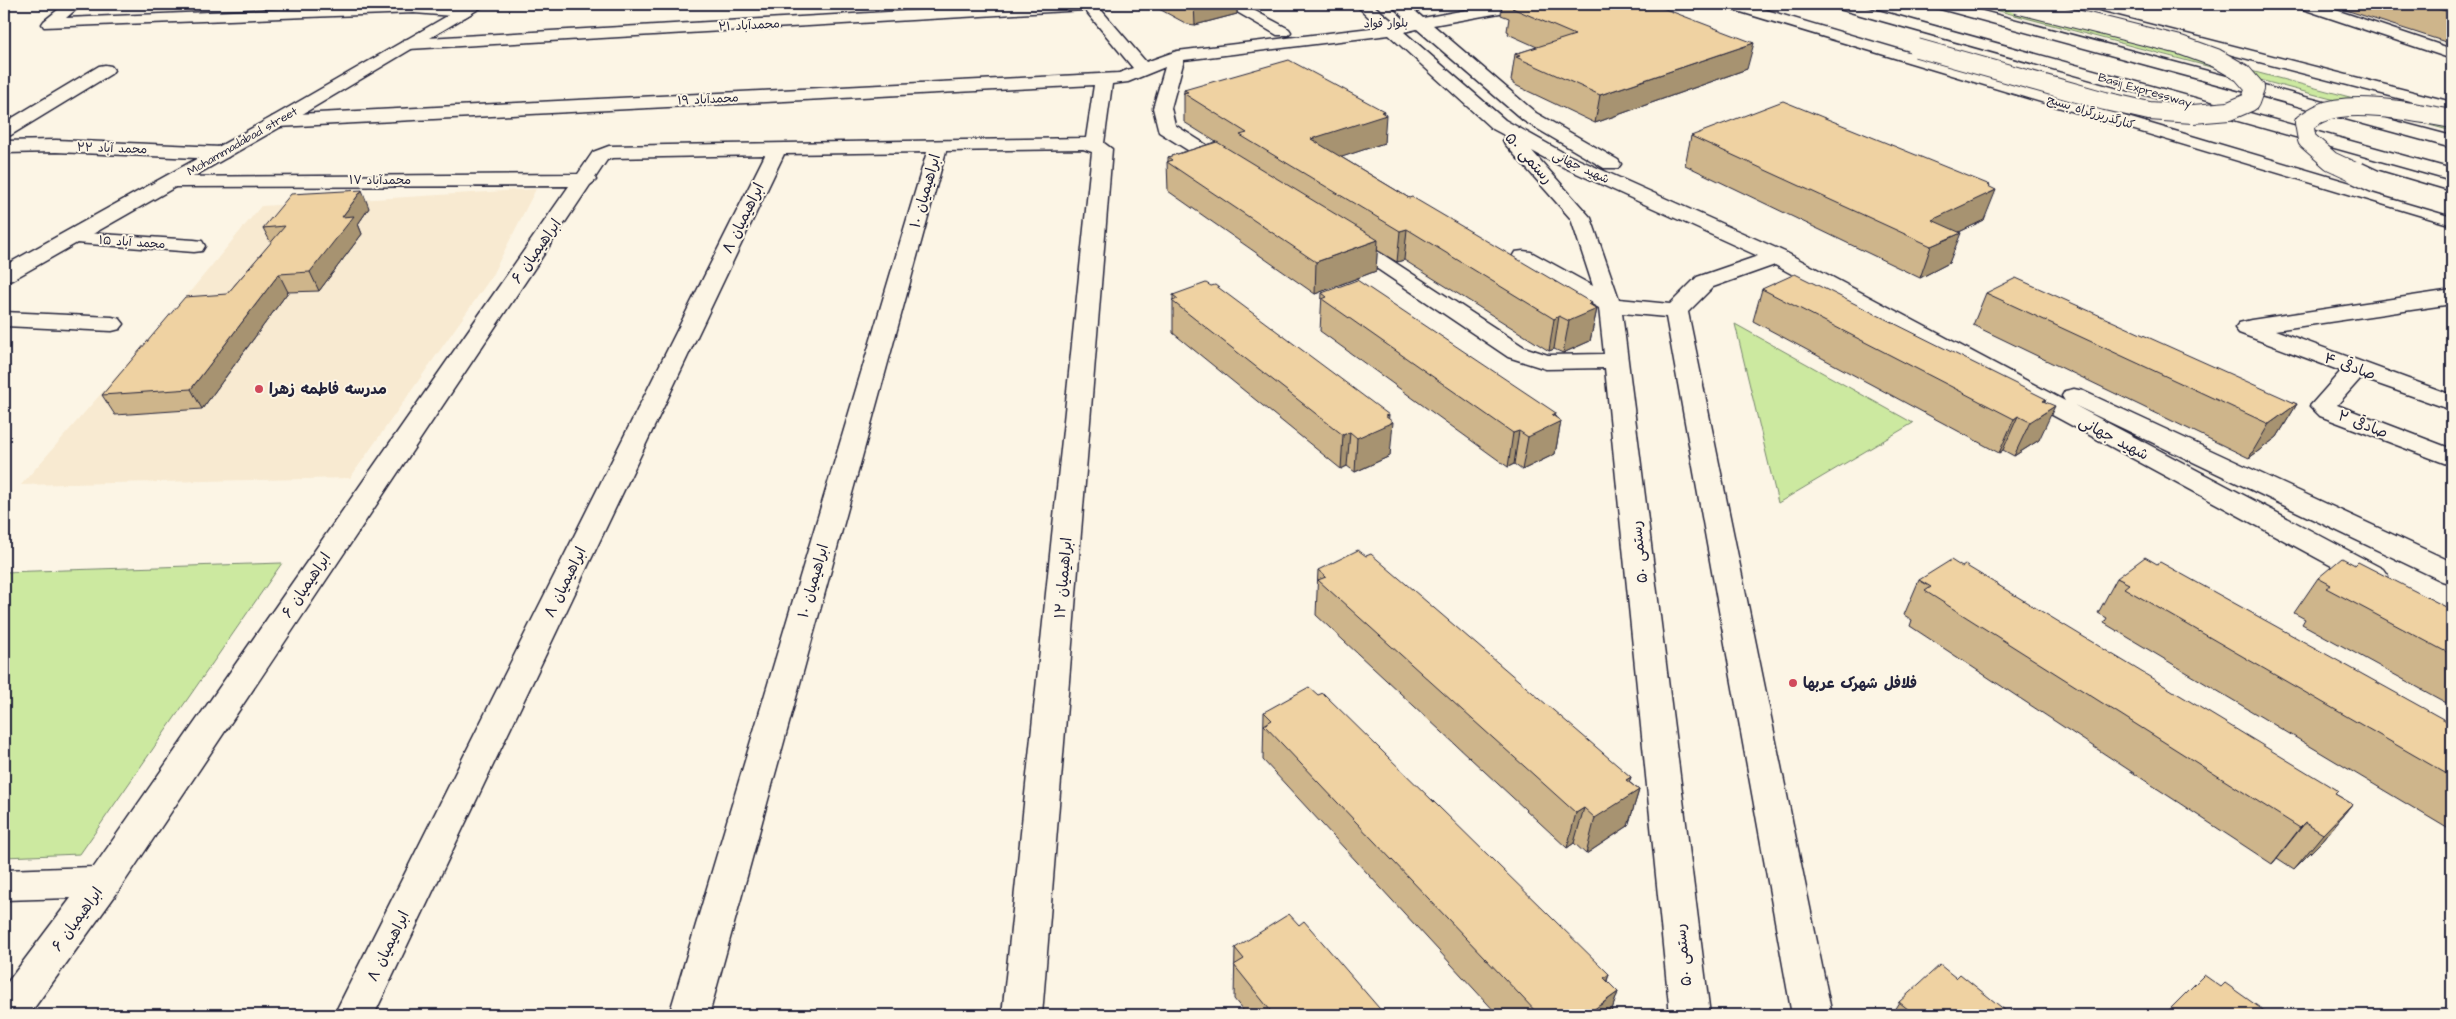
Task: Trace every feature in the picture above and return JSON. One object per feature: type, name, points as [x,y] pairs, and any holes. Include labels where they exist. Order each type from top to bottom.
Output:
[{"type":"main road","points":[[74,4],[50,24],[414,6],[472,8]]},
{"type":"main road","points":[[1088,4],[1142,68],[1137,73]]},
{"type":"main road","name":"محمدآباد ۲۱","points":[[409,44],[1088,4]]},
{"type":"main road","points":[[1231,4],[1283,32]]},
{"type":"main road","name":"شهید جهانی","points":[[1363,4],[1498,124],[1557,157],[1777,257],[2452,574]]},
{"type":"main road","name":"شهید جهانی","points":[[1398,4],[1530,117],[1777,257],[2391,586]]},
{"type":"main road","name":"بلوار فواد","points":[[1173,51],[1420,23],[1522,4]]},
{"type":"main road","name":"کنارگذربزرگراه بسیج","points":[[1730,4],[2452,219]]},
{"type":"main road","points":[[1765,4],[2105,101],[2149,110],[2193,114],[2229,111],[2250,102],[2254,88],[2242,73],[2216,58],[2180,45],[2016,4]]},
{"type":"main road","name":"Basij Expressway","points":[[1838,4],[2452,175]]},
{"type":"main road","name":"Basij Expressway","points":[[1939,4],[2452,142]]},
{"type":"main road","points":[[2053,4],[2452,107]]},
{"type":"main road","points":[[2303,4],[2452,54]]},
{"type":"main road","name":"Mohammadabad street","points":[[4,275],[173,181],[472,8]]},
{"type":"main road","name":"بلوار فواد","points":[[1173,51],[1283,32],[1387,26]]},
{"type":"main road","points":[[1173,51],[1162,108],[1166,128],[1248,179]]},
{"type":"main road","name":"محمدآباد ۱۹","points":[[278,121],[1122,78],[1137,73],[1173,51]]},
{"type":"main road","points":[[4,131],[105,70]]},
{"type":"main road","points":[[777,150],[1094,145],[1104,79]]},
{"type":"main road","points":[[2452,119],[2405,110],[2358,107],[2322,112],[2304,123],[2307,140],[2331,161],[2374,181],[2452,204]]},
{"type":"main road","name":"رستمی ۵۰","points":[[1498,124],[1581,218],[1610,305],[1618,361],[1690,1015]]},
{"type":"main road","name":"ابراهیمیان ۱۲","points":[[1022,1015],[1102,149],[1094,145]]},
{"type":"main road","name":"محمد آباد ۲۲","points":[[4,147],[56,146],[221,153]]},
{"type":"main road","name":"ابراهیمیان ۱۰","points":[[689,1015],[938,146]]},
{"type":"main road","name":"ابراهیمیان ۶","points":[[6,1015],[104,882],[383,471],[604,153],[777,150]]},
{"type":"main road","name":"ابراهیمیان ۸","points":[[354,1015],[777,150]]},
{"type":"main road","name":"محمدآباد ۱۷","points":[[173,181],[586,180]]},
{"type":"main road","points":[[1329,229],[1516,352],[1546,362],[1618,361]]},
{"type":"main road","name":"محمد آباد ۱۵","points":[[70,238],[194,246]]},
{"type":"main road","points":[[1523,257],[1610,305],[1676,311]]},
{"type":"main road","points":[[1676,311],[1705,282],[1777,257]]},
{"type":"main road","points":[[2413,304],[2452,298]]},
{"type":"main road","points":[[2413,304],[2452,317]]},
{"type":"main road","name":"صادقی ۴","points":[[2413,304],[2247,328],[2452,403]]},
{"type":"main road","points":[[1676,311],[1812,1015]]},
{"type":"main road","points":[[4,319],[112,324]]},
{"type":"main road","name":"صادقی ۲","points":[[2356,368],[2322,406],[2329,411],[2452,458]]},
{"type":"main road","points":[[4,885],[104,882]]},
{"type":"shaded area","name":"مدرسه فاطمه زهرا","points":[[536,189],[490,279],[350,478],[21,485],[184,299],[261,206]]},
{"type":"green space","points":[[1973,4],[1997,4],[2452,124],[2452,131]]},
{"type":"green space","points":[[1735,324],[1913,423],[1778,503]]},
{"type":"green space","points":[[282,563],[80,854],[4,857],[4,572]]},
{"type":"building","points":[[1652,4],[1754,43],[1600,95],[1516,57],[1520,56],[1515,54],[1575,35],[1512,8],[1515,7],[1511,5]]},
{"type":"building","points":[[2422,4],[2452,4],[2452,13]]},
{"type":"building","points":[[1289,60],[1384,111],[1381,112],[1386,115],[1311,139],[1409,198],[1412,197],[1592,303],[1589,304],[1597,309],[1569,321],[1559,316],[1554,319],[1407,229],[1400,231],[1240,135],[1247,133],[1183,93],[1188,92],[1184,90]]},
{"type":"building","points":[[1783,101],[1990,185],[1988,186],[1996,190],[1932,220],[1961,233],[1931,246],[1691,136]]},
{"type":"building","points":[[1217,142],[1378,240],[1316,262],[1167,162],[1172,160],[1168,157]]},
{"type":"building","points":[[362,190],[342,217],[354,216],[310,272],[279,274],[191,389],[102,395],[185,297],[227,294],[285,226],[263,228],[291,194]]},
{"type":"building","points":[[1795,274],[2046,399],[2043,401],[2055,406],[2030,422],[2018,416],[2014,419],[1762,289]]},
{"type":"building","points":[[2016,278],[2297,404],[2269,424],[1986,293]]},
{"type":"building","points":[[1357,280],[1556,413],[1552,415],[1561,421],[1528,437],[1519,431],[1513,433],[1322,299],[1327,297],[1322,293]]},
{"type":"building","points":[[1206,283],[1211,286],[1215,285],[1389,415],[1385,416],[1393,422],[1357,438],[1350,432],[1343,435],[1172,301],[1178,299],[1173,295]]},
{"type":"building","points":[[1358,550],[1366,556],[1371,554],[1631,777],[1626,780],[1639,790],[1595,818],[1584,808],[1576,813],[1318,580],[1326,577],[1318,570]]},
{"type":"building","points":[[2145,557],[2157,564],[2160,562],[2452,724],[2452,777],[2124,588],[2129,584],[2117,578]]},
{"type":"building","points":[[2342,558],[2355,565],[2358,562],[2452,610],[2452,655],[2326,588],[2331,585],[2318,578]]},
{"type":"building","points":[[1951,560],[1962,567],[1965,565],[2338,791],[2335,794],[2352,804],[2323,834],[2305,823],[2300,828],[1925,591],[1931,587],[1919,580]]},
{"type":"building","points":[[1309,687],[1318,695],[1323,693],[1609,974],[1604,978],[1618,992],[1586,1015],[1539,1015],[1264,725],[1272,720],[1264,712]]},
{"type":"building","points":[[1289,914],[1299,925],[1304,921],[1385,1015],[1274,1015],[1234,965],[1244,959],[1235,948]]},
{"type":"building","points":[[1940,965],[1956,978],[1960,974],[2011,1015],[1912,1015],[1914,1014],[1899,1002]]},
{"type":"building","points":[[2204,975],[2221,987],[2225,983],[2270,1015],[2173,1015],[2168,1011]]},
{"type":"place","name":"مدرسه فاطمه زهرا","points":[[259,389]]},
{"type":"place","name":"فلافل شهرک عربها","points":[[1793,683]]}]
